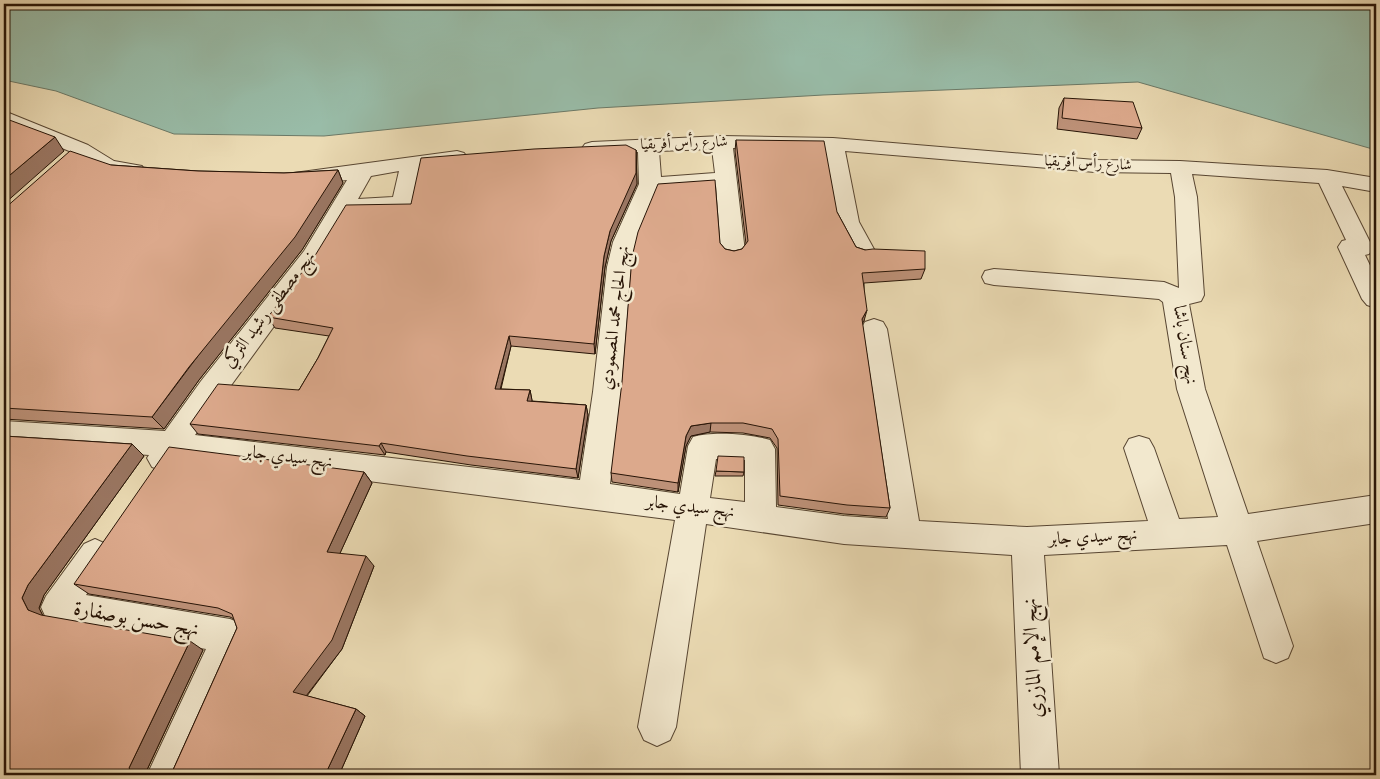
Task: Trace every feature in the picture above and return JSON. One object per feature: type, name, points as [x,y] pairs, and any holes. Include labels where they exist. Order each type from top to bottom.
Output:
[{"type":"street","points":[[4,118],[74,155],[121,170],[154,172]]},
{"type":"street","points":[[722,142],[733,252]]},
{"type":"street","name":"شارع رأس أفريقيا","points":[[569,149],[722,142],[833,144],[1095,166],[1180,167],[1327,177],[1376,185]]},
{"type":"street","points":[[833,144],[848,222],[863,251]]},
{"type":"street","name":"نهج الحاج محمد المصمودي","points":[[593,495],[607,392],[619,267],[625,242],[650,184],[651,174],[648,146]]},
{"type":"street","points":[[279,179],[314,178],[363,172],[412,162],[475,156]]},
{"type":"street","points":[[343,207],[402,204],[412,162]]},
{"type":"street","name":"نهج سنان باشا","points":[[1180,167],[1186,197],[1192,294],[1175,297],[1191,390],[1276,646]]},
{"type":"street","name":"نهج مصطفى رشيد التركي","points":[[172,444],[210,389],[293,284],[343,207],[363,172]]},
{"type":"street","points":[[1327,177],[1361,248],[1350,247],[1371,293],[1376,299]]},
{"type":"street","points":[[650,184],[726,179]]},
{"type":"street","points":[[994,277],[1164,291],[1175,297]]},
{"type":"street","points":[[874,329],[906,535]]},
{"type":"street","name":"نهج سيدي جابر","points":[[4,433],[172,444],[593,495],[844,530],[1027,542],[1239,530],[1376,509]]},
{"type":"street","points":[[143,485],[172,444]]},
{"type":"street","points":[[657,727],[703,446],[760,449],[761,517]]},
{"type":"street","points":[[1139,448],[1168,534]]},
{"type":"street","name":"نهج حسن بوصفارة","points":[[109,534],[58,607],[230,636],[166,775]]},
{"type":"street","name":"نهج الإمم المازري","points":[[1027,542],[1040,775]]},
{"type":"shaded area","points":[[4,4],[1376,4],[1376,150],[1138,82],[823,95],[598,108],[324,136],[174,134],[56,91],[4,80]]},
{"type":"building","points":[[1064,98],[1133,102],[1142,128],[1062,118]]},
{"type":"building","points":[[4,118],[55,137],[4,180]]},
{"type":"building","points":[[736,140],[824,141],[837,212],[856,247],[865,250],[925,251],[925,269],[862,273],[867,310],[862,319],[890,508],[847,505],[780,496],[778,439],[772,429],[743,423],[711,423],[691,426],[686,436],[678,483],[611,473],[622,382],[632,257],[638,232],[658,184],[715,180],[720,243],[725,249],[734,251],[742,249],[748,241]]},
{"type":"building","points":[[626,145],[636,150],[636,173],[610,231],[604,256],[594,344],[509,336],[495,389],[530,390],[527,401],[586,405],[576,469],[467,456],[381,443],[379,446],[190,424],[218,384],[299,390],[333,328],[268,317],[316,254],[346,205],[411,204],[421,158],[534,149]]},
{"type":"building","points":[[70,151],[111,165],[198,171],[284,173],[338,170],[295,237],[189,367],[152,417],[4,408],[4,209]]},
{"type":"building","points":[[4,436],[132,444],[28,585],[22,598],[28,610],[41,615],[190,641],[129,768],[131,771],[173,770],[237,628],[232,614],[218,608],[74,584],[169,447],[364,472],[327,552],[366,556],[332,640],[293,692],[356,709],[325,775],[4,775]]},
{"type":"building","points":[[718,456],[744,457],[744,472],[716,471]]}]
